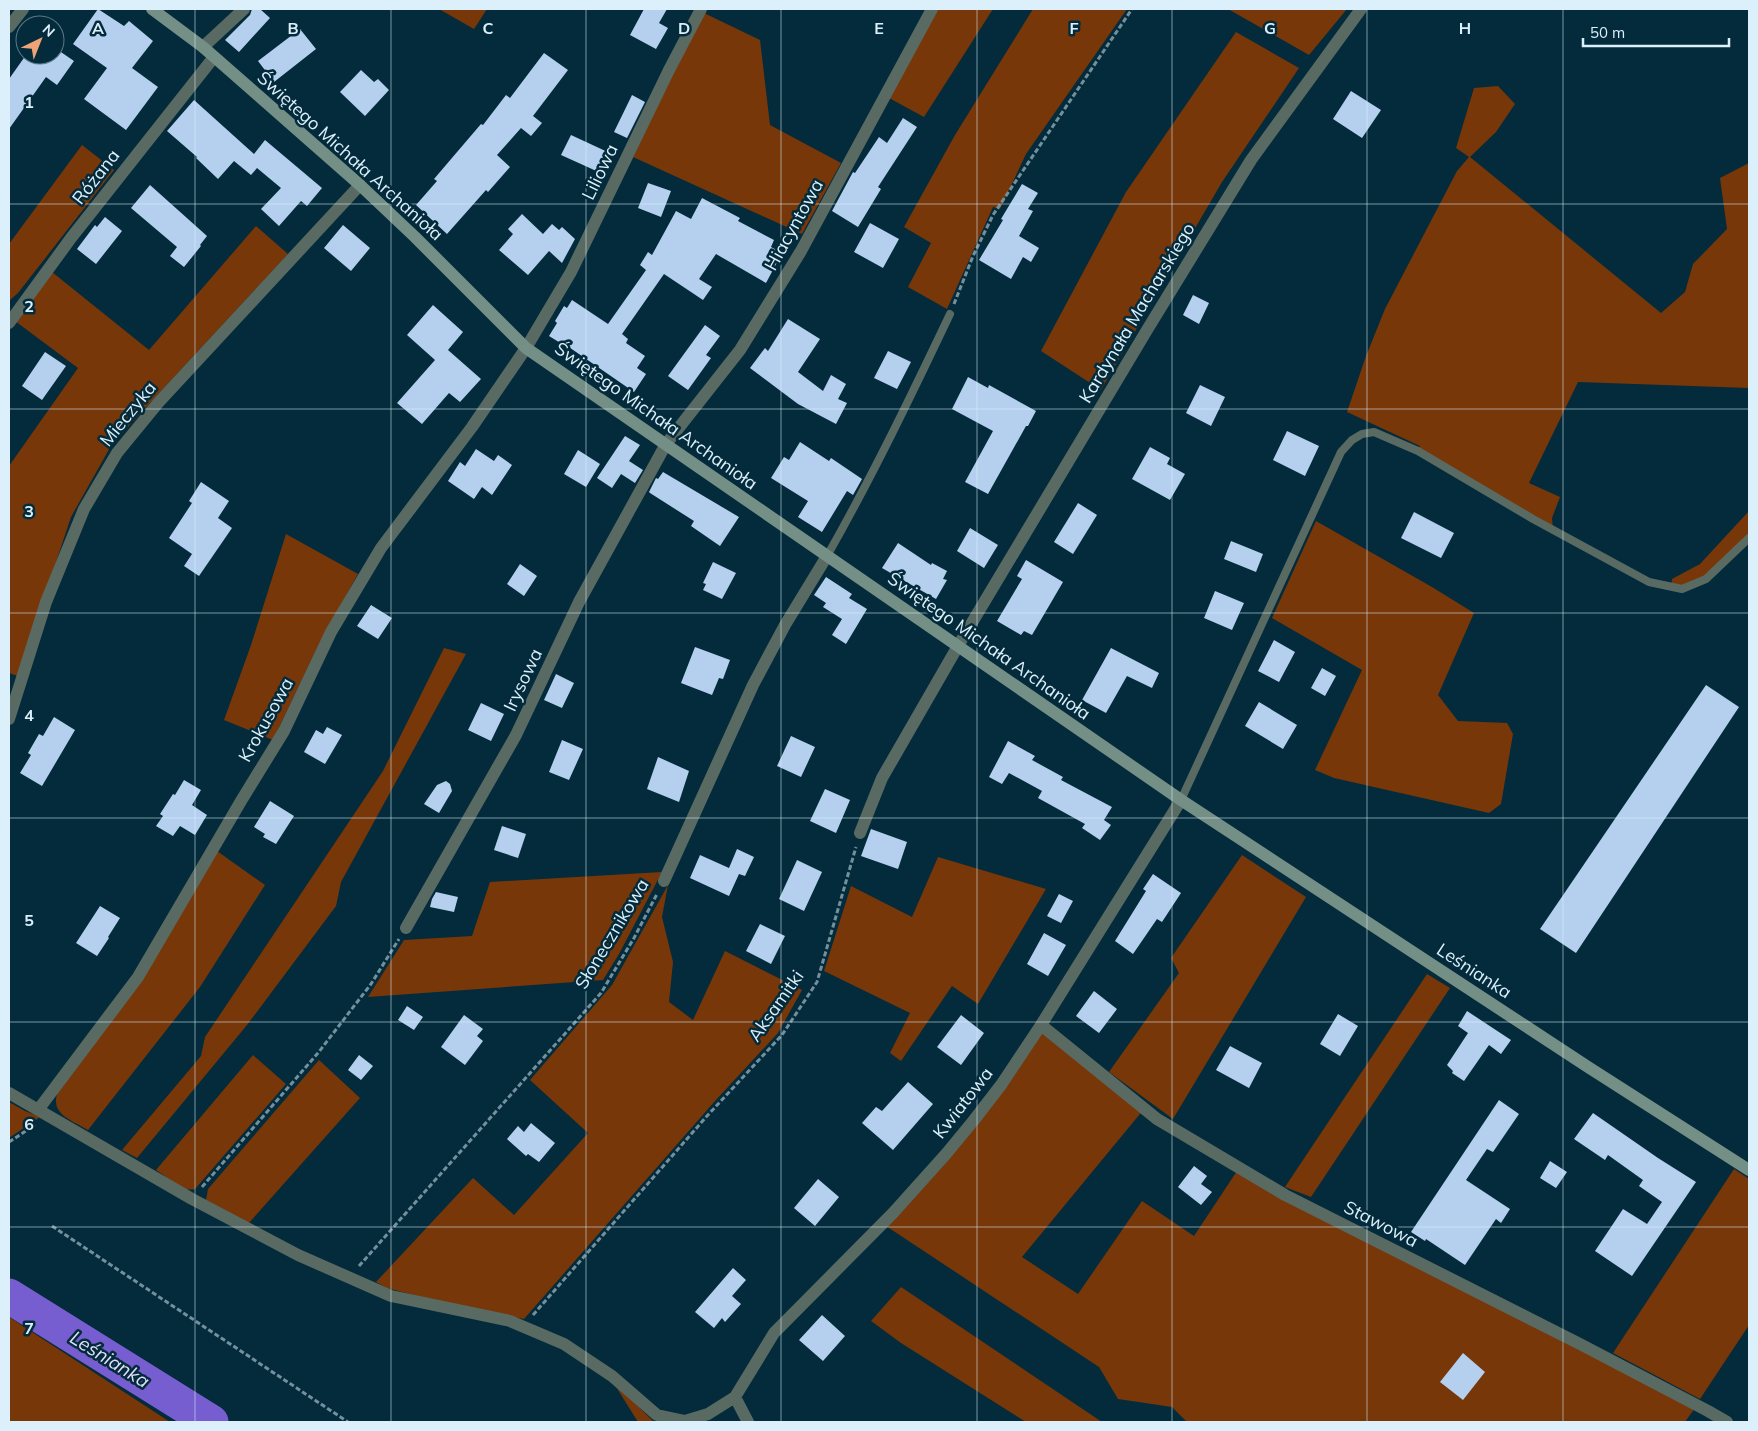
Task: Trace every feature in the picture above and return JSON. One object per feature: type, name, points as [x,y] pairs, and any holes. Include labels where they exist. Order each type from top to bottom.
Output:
[{"type":"street","points":[[9,27],[23,9]]},
{"type":"street","name":"Świętego Michała Archanioła","points":[[152,9],[203,47],[360,185],[526,348],[1181,800]]},
{"type":"street","points":[[203,47],[244,9]]},
{"type":"street","name":"Liliowa","points":[[526,348],[571,272],[669,70],[701,9]]},
{"type":"street","name":"Hiacyntowa","points":[[666,444],[740,350],[801,251],[932,9]]},
{"type":"street","name":"Kardynała Macharskiego","points":[[958,646],[1251,160],[1362,9]]},
{"type":"street","name":"Różana","points":[[9,323],[70,238],[214,57]]},
{"type":"street","name":"Mieczyka","points":[[9,719],[46,602],[84,509],[118,453],[158,403],[360,185]]},
{"type":"street","name":"Krokusowa","points":[[43,1113],[138,977],[284,731],[331,632],[381,548],[472,427],[526,348]]},
{"type":"street","name":"Irysowa","points":[[406,928],[516,735],[579,602],[666,444]]},
{"type":"street","name":"Słonecznikowa","points":[[664,881],[752,685],[784,625],[827,556]]},
{"type":"street","points":[[860,833],[882,778],[958,646]]},
{"type":"street","name":"Kwiatowa","points":[[735,1397],[774,1333],[893,1213],[946,1154],[1001,1085],[1181,800]]},
{"type":"street","name":"Leśnianka","points":[[1181,800],[1749,1170]]},
{"type":"street","name":"Stawowa","points":[[1040,1025],[1157,1119],[1285,1195],[1580,1344],[1726,1422]]},
{"type":"street","points":[[9,1093],[192,1199],[298,1255],[348,1278],[391,1296],[510,1321],[564,1344],[612,1376],[657,1415],[685,1421],[708,1414],[735,1397],[748,1422]]},
{"type":"lane","points":[[827,556],[856,506],[894,432],[950,314]]},
{"type":"lane","points":[[1181,800],[1341,452],[1352,440],[1362,434],[1374,432],[1418,451],[1534,519],[1649,582],[1682,589],[1706,579],[1749,538]]},
{"type":"path","points":[[950,314],[973,256],[993,215],[1132,9]]},
{"type":"path","name":"Aksamitki","points":[[522,1327],[707,1116],[782,1035],[817,982],[860,833]]},
{"type":"path","name":"Słonecznikowa","points":[[348,1278],[601,993],[634,938],[664,881]]},
{"type":"path","points":[[192,1199],[318,1053],[371,984],[406,928]]},
{"type":"path","points":[[9,1142],[43,1113]]},
{"type":"path","points":[[52,1226],[348,1422]]},
{"type":"shaded area","points":[[439,9],[487,9],[474,29]]},
{"type":"shaded area","points":[[937,9],[993,9],[924,117],[889,98]]},
{"type":"shaded area","points":[[1033,9],[1127,9],[1026,154],[1000,209],[993,207],[947,309],[908,287],[931,243],[904,227],[955,135]]},
{"type":"shaded area","points":[[1228,9],[1347,9],[1309,55]]},
{"type":"shaded area","points":[[704,13],[760,40],[770,125],[841,163],[802,234],[633,157]]},
{"type":"shaded area","points":[[1236,32],[1299,68],[1222,182],[1101,390],[1041,351],[1126,192]]},
{"type":"shaded area","points":[[1498,86],[1515,104],[1496,132],[1470,157],[1661,313],[1685,292],[1693,264],[1727,229],[1720,178],[1749,163],[1749,388],[1578,382],[1529,483],[1560,497],[1552,518],[1553,529],[1418,451],[1420,446],[1347,412],[1366,356],[1385,309],[1457,171],[1469,157],[1456,148],[1474,88]]},
{"type":"shaded area","points":[[82,145],[114,170],[18,293],[9,301],[9,244]]},
{"type":"shaded area","points":[[256,226],[288,254],[112,444],[71,517],[18,676],[9,673],[9,466],[78,368],[15,321],[52,272],[149,350]]},
{"type":"shaded area","points":[[1749,511],[1749,538],[1706,579],[1682,589],[1671,586],[1672,579],[1700,564]]},
{"type":"shaded area","points":[[1316,521],[1474,613],[1438,695],[1458,721],[1507,723],[1513,734],[1501,804],[1489,813],[1334,778],[1315,770],[1362,670],[1272,618]]},
{"type":"shaded area","points":[[286,534],[358,574],[318,646],[273,740],[224,720],[251,645]]},
{"type":"shaded area","points":[[444,648],[466,654],[341,882],[336,906],[247,1025],[137,1158],[122,1150],[201,1056],[205,1037],[383,771]]},
{"type":"shaded area","points":[[217,851],[265,885],[200,987],[88,1130],[59,1111],[56,1100],[58,1092]]},
{"type":"shaded area","points":[[1242,855],[1306,897],[1173,1119],[1109,1072],[1179,973],[1171,958]]},
{"type":"shaded area","points":[[938,857],[1046,889],[978,1004],[952,986],[901,1061],[890,1053],[910,1013],[824,971],[851,886],[912,917]]},
{"type":"shaded area","points":[[662,872],[619,954],[603,980],[368,997],[404,940],[472,936],[490,882]]},
{"type":"shaded area","points":[[668,885],[662,917],[673,962],[669,1002],[693,1020],[725,951],[802,990],[778,1033],[715,1101],[524,1319],[440,1302],[387,1288],[376,1282],[473,1178],[514,1215],[588,1133],[530,1080],[612,985]]},
{"type":"shaded area","points":[[1427,974],[1450,988],[1311,1197],[1285,1187]]},
{"type":"shaded area","points":[[1041,1025],[1144,1109],[1022,1257],[1078,1294],[1142,1201],[1194,1236],[1239,1168],[1697,1405],[1685,1422],[1187,1422],[1172,1407],[1118,1399],[1099,1367],[886,1226],[946,1154]]},
{"type":"shaded area","points":[[253,1055],[286,1084],[195,1189],[185,1189],[156,1170]]},
{"type":"shaded area","points":[[319,1060],[360,1098],[249,1223],[206,1200],[208,1189]]},
{"type":"shaded area","points":[[9,1102],[40,1117],[9,1138]]},
{"type":"shaded area","points":[[1734,1169],[1749,1179],[1749,1325],[1700,1399],[1613,1353]]},
{"type":"shaded area","points":[[901,1287],[1102,1422],[1026,1422],[901,1343],[871,1321]]},
{"type":"shaded area","points":[[9,1317],[170,1422],[9,1422]]},
{"type":"shaded area","points":[[613,1382],[653,1421],[655,1422],[638,1422]]},
{"type":"building","points":[[98,9],[124,26],[129,21],[153,41],[132,68],[158,87],[126,130],[84,99],[107,68],[73,44]]},
{"type":"building","points":[[252,9],[260,9],[270,18],[239,52],[225,40],[250,15]]},
{"type":"building","points":[[644,9],[667,9],[659,23],[668,28],[656,49],[630,35]]},
{"type":"building","points":[[300,29],[316,49],[274,82],[258,61]]},
{"type":"building","points":[[544,53],[568,70],[533,116],[542,123],[531,136],[521,128],[497,155],[510,167],[488,192],[486,190],[447,234],[416,205],[437,181],[434,179],[481,124],[483,125],[506,95],[510,98]]},
{"type":"building","points":[[65,55],[74,61],[57,85],[46,77],[9,129],[9,79],[19,65],[65,65]]},
{"type":"building","points":[[361,70],[374,82],[378,79],[389,90],[365,116],[340,92]]},
{"type":"building","points":[[1351,91],[1381,110],[1362,138],[1333,119]]},
{"type":"building","points":[[632,95],[645,102],[627,138],[614,132]]},
{"type":"building","points":[[194,100],[254,154],[265,140],[322,188],[307,206],[301,201],[279,226],[261,209],[281,188],[257,168],[251,175],[234,161],[218,179],[197,157],[167,131]]},
{"type":"building","points":[[903,118],[917,127],[878,187],[881,189],[858,227],[832,211],[853,172],[855,173],[879,137],[887,143]]},
{"type":"building","points":[[571,135],[612,154],[603,174],[561,155]]},
{"type":"building","points":[[648,183],[671,191],[661,217],[638,208]]},
{"type":"building","points":[[1022,184],[1038,193],[1028,209],[1033,211],[1019,236],[1039,248],[1031,262],[1023,257],[1011,279],[979,260]]},
{"type":"building","points":[[150,185],[207,236],[184,267],[170,256],[177,247],[131,208]]},
{"type":"building","points":[[702,198],[740,218],[738,221],[774,240],[771,247],[782,253],[766,283],[716,254],[699,279],[712,287],[703,300],[664,274],[622,334],[628,339],[626,343],[645,356],[637,368],[646,374],[634,392],[563,343],[549,336],[564,306],[567,308],[572,300],[608,324],[646,270],[640,265],[648,252],[652,255],[676,211],[691,219]]},
{"type":"building","points":[[522,214],[543,234],[552,224],[559,230],[562,227],[575,239],[562,263],[549,251],[528,275],[499,250],[513,234],[508,229]]},
{"type":"building","points":[[105,217],[122,231],[96,264],[77,249],[95,225],[97,227]]},
{"type":"building","points":[[870,223],[899,239],[883,268],[854,252]]},
{"type":"building","points":[[343,225],[370,248],[351,271],[324,248]]},
{"type":"building","points":[[1193,295],[1209,303],[1199,324],[1183,315]]},
{"type":"building","points":[[433,305],[463,332],[448,350],[481,379],[460,402],[449,393],[422,424],[397,403],[435,360],[407,335]]},
{"type":"building","points":[[788,319],[820,339],[798,372],[823,391],[831,375],[846,384],[838,399],[847,403],[836,424],[798,404],[750,368],[765,348],[768,351]]},
{"type":"building","points":[[705,325],[720,336],[706,355],[711,358],[688,390],[668,376]]},
{"type":"building","points":[[888,351],[911,362],[897,389],[874,378]]},
{"type":"building","points":[[45,352],[66,366],[42,400],[22,386]]},
{"type":"building","points":[[968,377],[988,388],[989,385],[1036,411],[988,494],[965,482],[993,431],[952,409]]},
{"type":"building","points":[[1200,385],[1225,397],[1211,426],[1186,413]]},
{"type":"building","points":[[1287,431],[1319,446],[1305,476],[1273,460]]},
{"type":"building","points":[[625,436],[640,445],[629,461],[643,470],[635,483],[621,474],[612,488],[597,478]]},
{"type":"building","points":[[800,442],[829,461],[831,458],[862,479],[853,495],[847,491],[822,532],[798,517],[808,501],[771,478],[784,457],[789,460]]},
{"type":"building","points":[[1150,447],[1170,458],[1167,464],[1185,474],[1170,500],[1132,479]]},
{"type":"building","points":[[476,449],[494,461],[498,455],[512,465],[492,495],[482,487],[474,499],[448,481],[460,462],[465,466]]},
{"type":"building","points":[[578,450],[600,464],[586,487],[564,474]]},
{"type":"building","points":[[663,472],[739,517],[720,546],[691,526],[694,521],[649,492],[656,478],[658,479]]},
{"type":"building","points":[[201,482],[229,501],[218,518],[232,528],[199,576],[184,566],[192,554],[169,538],[192,503],[189,501]]},
{"type":"building","points":[[1078,503],[1097,515],[1073,554],[1054,542]]},
{"type":"building","points":[[1414,512],[1454,533],[1441,558],[1401,538]]},
{"type":"building","points":[[970,528],[998,545],[984,568],[957,551]]},
{"type":"building","points":[[1231,541],[1263,554],[1256,572],[1224,559]]},
{"type":"building","points":[[898,543],[931,565],[932,563],[947,571],[943,579],[947,580],[936,599],[882,568]]},
{"type":"building","points":[[1026,560],[1063,582],[1032,635],[1024,631],[1021,635],[997,621],[1022,579],[1017,576]]},
{"type":"building","points":[[713,562],[736,573],[722,599],[703,590],[706,584],[703,583]]},
{"type":"building","points":[[520,564],[537,576],[524,596],[507,584]]},
{"type":"building","points":[[826,577],[852,594],[849,598],[867,609],[846,644],[832,635],[842,619],[823,607],[826,603],[814,595]]},
{"type":"building","points":[[1215,591],[1244,603],[1232,630],[1204,618]]},
{"type":"building","points":[[371,605],[392,618],[378,639],[357,626]]},
{"type":"building","points":[[1274,640],[1295,652],[1279,682],[1258,671]]},
{"type":"building","points":[[695,647],[730,660],[723,679],[719,678],[712,695],[681,683]]},
{"type":"building","points":[[1111,648],[1159,673],[1152,688],[1127,676],[1106,713],[1082,700]]},
{"type":"building","points":[[1322,668],[1336,676],[1325,696],[1311,688]]},
{"type":"building","points":[[556,674],[574,683],[562,708],[544,700]]},
{"type":"building","points":[[1706,685],[1739,707],[1576,953],[1540,929]]},
{"type":"building","points":[[1259,702],[1297,725],[1283,749],[1245,726]]},
{"type":"building","points":[[481,703],[504,714],[491,741],[468,730]]},
{"type":"building","points":[[54,717],[75,730],[42,786],[20,773],[31,755],[28,753],[39,734],[43,736]]},
{"type":"building","points":[[327,727],[342,735],[325,764],[304,752],[316,730],[323,734]]},
{"type":"building","points":[[791,736],[815,747],[801,777],[777,766]]},
{"type":"building","points":[[562,740],[583,749],[569,780],[549,772]]},
{"type":"building","points":[[1008,741],[1035,756],[1032,760],[1063,777],[1061,780],[1112,807],[1104,820],[1111,825],[1100,840],[1082,828],[1085,824],[1038,798],[1042,791],[1009,773],[1002,784],[989,777]]},
{"type":"building","points":[[658,757],[689,771],[679,802],[647,789]]},
{"type":"building","points":[[184,780],[201,790],[192,805],[207,815],[195,835],[180,826],[173,836],[156,826],[163,816],[160,814]]},
{"type":"building","points":[[446,781],[450,784],[452,791],[439,813],[424,804],[437,785]]},
{"type":"building","points":[[825,789],[850,800],[836,833],[810,821]]},
{"type":"building","points":[[270,801],[294,816],[276,844],[263,837],[265,834],[254,827]]},
{"type":"building","points":[[502,826],[526,834],[518,858],[494,850]]},
{"type":"building","points":[[871,829],[907,842],[898,869],[861,856]]},
{"type":"building","points":[[737,849],[754,857],[745,876],[739,874],[729,896],[690,878],[700,855],[729,868]]},
{"type":"building","points":[[797,860],[822,872],[804,911],[779,899]]},
{"type":"building","points":[[1153,874],[1181,893],[1162,922],[1157,919],[1133,954],[1115,941],[1146,891],[1143,889]]},
{"type":"building","points":[[436,892],[458,897],[454,912],[430,907]]},
{"type":"building","points":[[1059,894],[1073,901],[1061,923],[1047,916]]},
{"type":"building","points":[[100,906],[120,918],[97,956],[76,943]]},
{"type":"building","points":[[760,924],[785,936],[771,964],[746,951]]},
{"type":"building","points":[[1044,933],[1066,945],[1048,976],[1027,964]]},
{"type":"building","points":[[1094,991],[1117,1009],[1099,1033],[1076,1016]]},
{"type":"building","points":[[407,1006],[423,1017],[414,1030],[398,1020]]},
{"type":"building","points":[[1467,1011],[1511,1040],[1501,1054],[1489,1045],[1464,1081],[1452,1073],[1453,1071],[1447,1065],[1468,1033],[1458,1026]]},
{"type":"building","points":[[1338,1014],[1358,1026],[1340,1056],[1320,1044]]},
{"type":"building","points":[[464,1015],[483,1029],[477,1036],[483,1041],[465,1065],[441,1047]]},
{"type":"building","points":[[961,1015],[984,1033],[961,1065],[937,1047]]},
{"type":"building","points":[[1230,1046],[1262,1063],[1249,1088],[1216,1070]]},
{"type":"building","points":[[359,1055],[373,1066],[361,1080],[348,1070]]},
{"type":"building","points":[[908,1082],[933,1104],[893,1150],[862,1123],[876,1107],[882,1111]]},
{"type":"building","points":[[1499,1100],[1519,1114],[1493,1152],[1487,1149],[1466,1180],[1510,1209],[1501,1223],[1496,1219],[1465,1265],[1426,1239],[1425,1241],[1411,1232]]},
{"type":"building","points":[[1593,1113],[1696,1182],[1632,1276],[1595,1251],[1623,1209],[1647,1224],[1662,1202],[1639,1186],[1643,1180],[1608,1155],[1605,1160],[1574,1139]]},
{"type":"building","points":[[531,1123],[555,1143],[539,1162],[528,1154],[526,1156],[507,1139],[518,1126],[524,1132]]},
{"type":"building","points":[[1550,1161],[1567,1172],[1556,1188],[1540,1178]]},
{"type":"building","points":[[1194,1166],[1207,1176],[1201,1184],[1212,1192],[1201,1205],[1178,1187]]},
{"type":"building","points":[[818,1179],[839,1197],[815,1226],[794,1208]]},
{"type":"building","points":[[733,1268],[746,1280],[732,1296],[741,1304],[725,1322],[722,1318],[714,1328],[695,1312]]},
{"type":"building","points":[[822,1315],[845,1336],[823,1361],[799,1340]]},
{"type":"building","points":[[1463,1353],[1485,1372],[1463,1400],[1440,1382]]},
{"type":"waterway","name":"Leśnianka","points":[[9,1296],[211,1422]]}]
